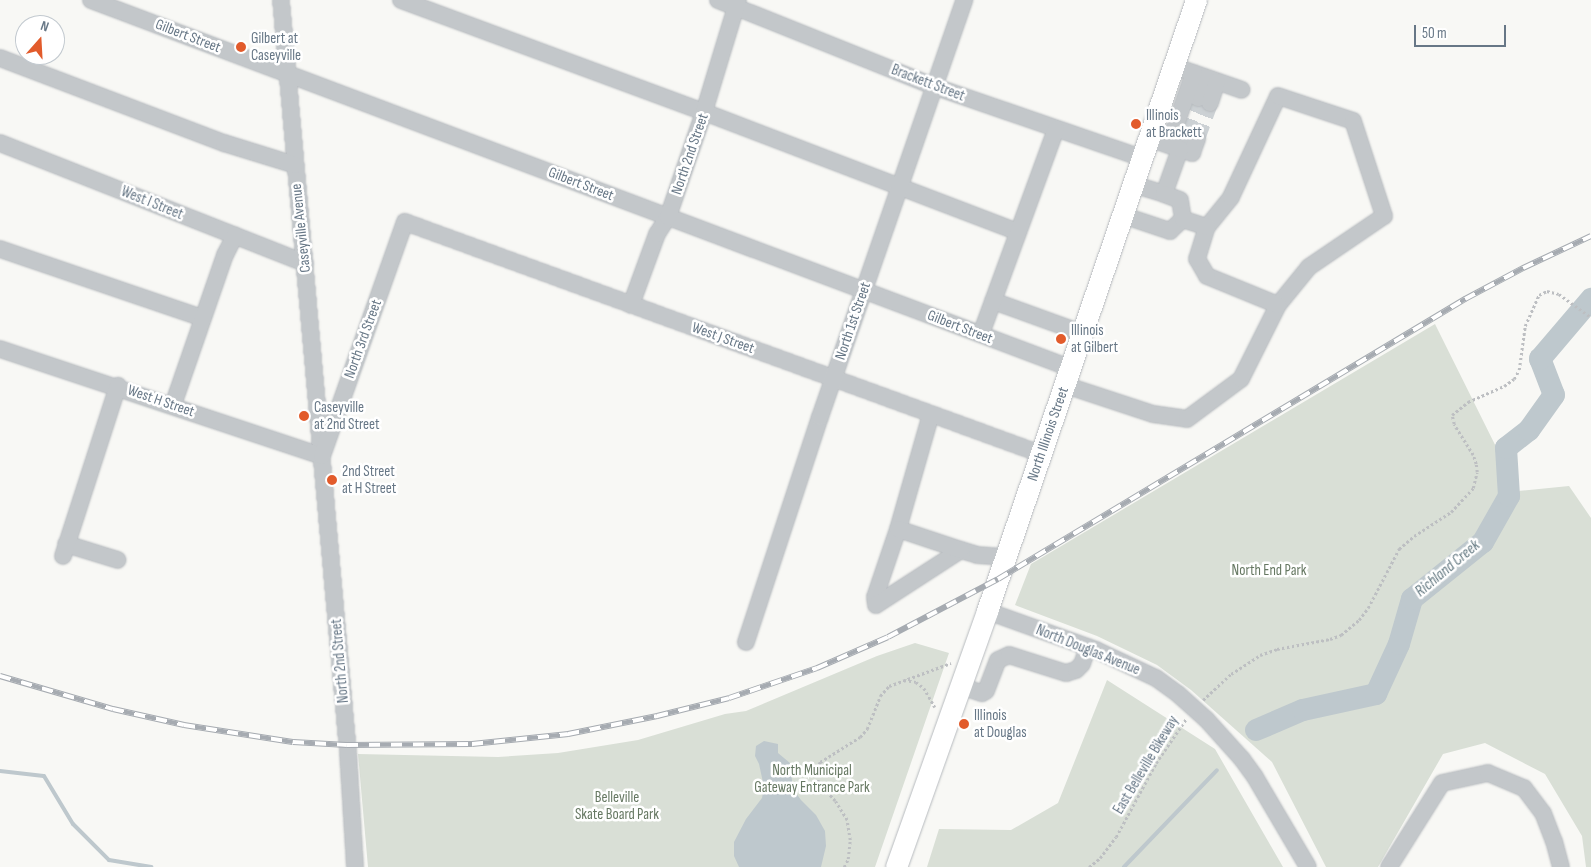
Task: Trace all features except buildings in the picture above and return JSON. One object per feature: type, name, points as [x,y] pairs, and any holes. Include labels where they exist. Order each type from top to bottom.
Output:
[{"type":"main road","name":"North Illinois Street","points":[[896,867],[1068,377],[1196,0]]},
{"type":"street","name":"Gilbert Street","points":[[91,0],[981,334],[1068,377],[1153,414],[1187,419],[1242,379],[1278,305],[1309,267],[1384,216],[1353,121],[1278,96],[1231,197],[1207,228]]},
{"type":"street","name":"Caseyville Avenue","points":[[281,0],[322,456]]},
{"type":"street","points":[[401,0],[704,112],[1018,232]]},
{"type":"street","name":"Brackett Street","points":[[718,0],[737,3],[933,86],[1142,158]]},
{"type":"street","name":"North 1st Street","points":[[746,642],[833,378],[964,0]]},
{"type":"street","name":"North 2nd Street","points":[[631,305],[657,234],[668,217],[704,112],[737,3]]},
{"type":"street","points":[[0,58],[224,143],[295,165]]},
{"type":"street","points":[[1173,66],[1242,90]]},
{"type":"street","points":[[1204,100],[1205,77]]},
{"type":"street","points":[[1164,194],[1205,77]]},
{"type":"street","points":[[981,334],[1056,129]]},
{"type":"street","points":[[1148,138],[1183,142]]},
{"type":"street","name":"West I Street","points":[[0,142],[305,263]]},
{"type":"street","points":[[1132,184],[1180,200],[1183,218]]},
{"type":"street","points":[[1122,216],[1170,231],[1183,218]]},
{"type":"street","points":[[1183,218],[1207,228],[1198,259],[1207,276],[1278,305]]},
{"type":"street","name":"West J Street","points":[[405,222],[1041,454]]},
{"type":"street","name":"North 3rd Street","points":[[322,456],[405,222]]},
{"type":"street","points":[[173,405],[225,255],[235,235]]},
{"type":"street","points":[[0,249],[203,318]]},
{"type":"street","points":[[993,301],[1082,333]]},
{"type":"street","name":"West H Street","points":[[0,348],[322,456]]},
{"type":"street","points":[[118,386],[64,550],[118,560]]},
{"type":"street","points":[[931,414],[898,529],[875,597],[876,605],[960,550]]},
{"type":"street","name":"North 2nd Street","points":[[322,456],[348,752],[355,867]]},
{"type":"street","points":[[898,529],[977,555],[1005,557]]},
{"type":"street","name":"North Douglas Avenue","points":[[987,611],[1088,647],[1156,678],[1195,709],[1227,742],[1255,777],[1308,867]]},
{"type":"street","points":[[960,686],[982,693],[986,691],[998,660],[1009,655],[1066,673],[1076,670],[1082,664],[1088,647]]},
{"type":"street","points":[[1389,867],[1442,782],[1488,773],[1524,788],[1543,813],[1554,841],[1561,867]]},
{"type":"path","name":"East Belleville Bikeway","points":[[1089,867],[1100,858],[1116,837],[1156,763],[1183,722],[1214,688],[1243,664],[1276,649],[1336,637],[1359,620],[1368,608],[1398,549],[1414,536],[1451,512],[1473,488],[1477,472],[1474,455],[1454,424],[1452,417],[1456,410],[1510,383],[1517,375],[1525,326],[1539,295],[1548,291],[1567,299],[1591,317]]},
{"type":"path","points":[[844,867],[848,859],[850,840],[847,820],[835,801],[818,782],[817,769],[820,762],[829,754],[860,737],[867,729],[876,702],[884,691],[903,680],[946,664]]},
{"type":"path","points":[[903,680],[916,682],[924,688],[946,727]]},
{"type":"green space","name":"North End Park","points":[[1435,324],[1518,491],[1569,486],[1591,518],[1591,867],[1586,867],[1582,836],[1545,774],[1485,743],[1443,754],[1378,867],[1326,867],[1272,762],[1191,690],[1157,665],[1097,636],[1015,605],[1031,564]]},
{"type":"green space","points":[[915,643],[949,653],[875,867],[368,867],[358,754],[498,757],[558,753],[638,740],[725,714],[746,711],[877,656]]},
{"type":"green space","points":[[1107,680],[1215,749],[1283,867],[927,867],[939,829],[1011,830],[1058,803]]},
{"type":"shaded area","points":[[764,741],[778,744],[778,753],[790,763],[793,789],[816,815],[825,831],[826,846],[821,867],[739,867],[734,856],[734,842],[746,819],[762,798],[764,787],[759,764],[755,756],[756,746]]},
{"type":"waterway","name":"Richland Creek","points":[[1256,730],[1303,710],[1376,694],[1399,644],[1412,599],[1483,542],[1509,496],[1506,448],[1529,430],[1554,395],[1540,359],[1591,299]]},
{"type":"waterway","name":"Richland Creek","points":[[1124,867],[1217,770]]},
{"type":"waterway","points":[[0,771],[44,776],[73,824],[109,860],[151,867]]},
{"type":"tunnel","points":[[1185,134],[1198,98]]},
{"type":"tunnel","points":[[1197,139],[1210,103]]},
{"type":"railway","points":[[0,676],[113,709],[184,725],[293,742],[347,745],[472,744],[568,734],[657,716],[729,698],[817,668],[888,637],[998,579],[1465,299],[1523,268],[1591,236]]},
{"type":"place","name":"Gilbert at Caseyville","points":[[241,47]]},
{"type":"place","name":"Illinois at Brackett","points":[[1136,124]]},
{"type":"place","name":"Illinois at Gilbert","points":[[1061,339]]},
{"type":"place","name":"Caseyville at 2nd Street","points":[[304,416]]},
{"type":"place","name":"2nd Street at H Street","points":[[332,480]]},
{"type":"place","name":"Illinois at Douglas","points":[[964,724]]},
{"type":"park label","name":"North Municipal Gateway Entrance Park","points":[[812,778]]},
{"type":"park label","name":"Belleville Skate Board Park","points":[[617,806]]}]
